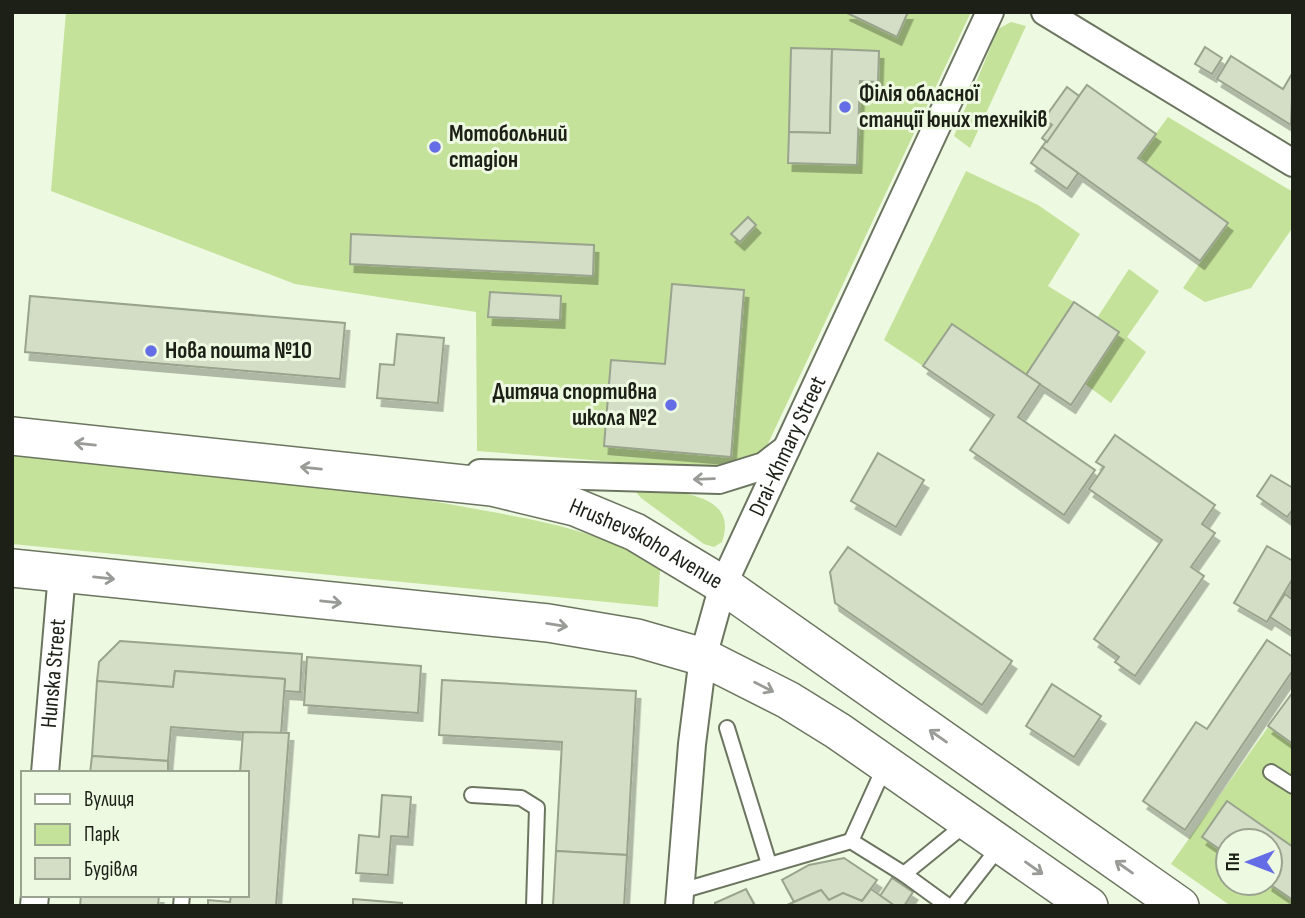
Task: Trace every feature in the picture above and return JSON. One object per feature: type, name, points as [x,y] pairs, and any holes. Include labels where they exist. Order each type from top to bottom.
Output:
[{"type":"main road","name":"Hrushevskoho Avenue","points":[[12,436],[492,486],[575,507],[654,542],[723,585],[1180,906]]},
{"type":"main road","points":[[12,568],[548,624],[637,638],[703,657],[788,700],[1089,906]]},
{"type":"street","name":"Drai-Khmary Street","points":[[680,899],[692,744],[703,657],[723,585],[990,12]]},
{"type":"street","points":[[1045,12],[1293,163]]},
{"type":"street","points":[[368,474],[555,474],[719,480],[764,466],[787,448]]},
{"type":"street","name":"Hunska Street","points":[[45,771],[62,573]]},
{"type":"lane","points":[[727,727],[769,864]]},
{"type":"lane","points":[[852,841],[886,765]]},
{"type":"lane","points":[[1271,772],[1293,786]]},
{"type":"lane","points":[[472,795],[521,798],[537,808],[534,906]]},
{"type":"lane","points":[[904,874],[968,822]]},
{"type":"lane","points":[[680,899],[769,864],[852,841],[948,906]]},
{"type":"lane","points":[[953,906],[1001,845]]},
{"type":"green space","name":"Мотобольний стадіон","points":[[66,12],[971,12],[765,450],[719,470],[477,451],[476,312],[295,284],[51,191]]},
{"type":"green space","points":[[1011,22],[1026,26],[970,148],[954,136],[998,29]]},
{"type":"green space","points":[[1168,117],[1293,192],[1293,227],[1251,288],[1205,302],[1183,288],[1227,223],[1138,158]]},
{"type":"green space","points":[[966,171],[1038,205],[1080,234],[1048,286],[1074,302],[1026,375],[952,324],[923,366],[884,340]]},
{"type":"green space","points":[[1129,269],[1159,291],[1127,337],[1146,352],[1111,403],[1085,384],[1119,333],[1097,318]]},
{"type":"green space","points":[[12,455],[306,483],[423,500],[551,524],[619,546],[660,570],[658,607],[12,544]]},
{"type":"green space","points":[[640,488],[684,493],[712,504],[721,513],[725,525],[722,542],[714,547],[704,544],[641,498],[636,492]]},
{"type":"green space","points":[[1293,692],[1293,906],[1231,906],[1218,897],[1284,897],[1284,827],[1214,827],[1214,894],[1171,864]]},
{"type":"building","points":[[845,12],[908,12],[897,37]]},
{"type":"building","points":[[1205,47],[1222,58],[1212,74],[1195,64]]},
{"type":"building","points":[[791,48],[832,49],[830,133],[789,132]]},
{"type":"building","name":"Філія обласної станції юних техніків","points":[[832,49],[879,51],[878,82],[860,81],[857,165],[788,163],[789,132],[830,133]]},
{"type":"building","points":[[1231,56],[1283,89],[1293,72],[1291,125],[1217,79]]},
{"type":"building","points":[[1087,85],[1156,134],[1138,158],[1228,223],[1200,261],[1042,147]]},
{"type":"building","points":[[1067,87],[1079,96],[1047,142],[1042,138],[1052,125],[1044,119]]},
{"type":"building","points":[[1042,147],[1078,173],[1067,189],[1031,163]]},
{"type":"building","points":[[748,217],[756,225],[740,242],[731,234]]},
{"type":"building","points":[[351,234],[594,245],[593,276],[350,264]]},
{"type":"building","name":"Дитяча спортивна школа №2","points":[[672,284],[744,290],[731,457],[604,446],[611,360],[665,364]]},
{"type":"building","points":[[490,292],[561,296],[560,320],[488,317]]},
{"type":"building","points":[[30,296],[345,323],[340,379],[25,352]]},
{"type":"building","points":[[1074,302],[1119,332],[1071,405],[1026,375]]},
{"type":"building","points":[[952,324],[1040,384],[1018,417],[1095,470],[1064,515],[970,450],[994,415],[923,366]]},
{"type":"building","points":[[397,334],[444,338],[438,403],[377,398],[380,364],[394,365]]},
{"type":"building","points":[[1115,435],[1215,505],[1202,524],[1215,533],[1191,567],[1204,576],[1135,676],[1115,662],[1119,657],[1094,639],[1162,540],[1089,489],[1104,467],[1096,462]]},
{"type":"building","points":[[878,453],[924,480],[896,527],[851,501]]},
{"type":"building","points":[[1271,475],[1293,488],[1293,509],[1287,517],[1257,496]]},
{"type":"building","points":[[1267,546],[1293,561],[1293,578],[1267,622],[1234,603]]},
{"type":"building","points":[[848,547],[1012,661],[982,705],[835,603],[830,572]]},
{"type":"building","points":[[1285,594],[1293,600],[1293,632],[1270,617]]},
{"type":"building","points":[[1267,640],[1293,657],[1293,670],[1185,830],[1143,801],[1196,722],[1207,729]]},
{"type":"building","points":[[120,641],[302,654],[300,692],[284,691],[285,679],[175,671],[173,687],[97,681],[99,662]]},
{"type":"building","points":[[307,657],[421,666],[418,713],[304,705]]},
{"type":"building","points":[[175,671],[285,679],[281,735],[171,727],[168,761],[92,756],[97,681],[173,687]]},
{"type":"building","points":[[442,680],[636,691],[627,855],[556,851],[562,742],[439,735]]},
{"type":"building","points":[[1052,684],[1101,716],[1074,757],[1026,726]]},
{"type":"building","points":[[1293,692],[1293,744],[1268,726]]},
{"type":"building","points":[[243,732],[289,733],[276,906],[208,906],[208,900],[230,902],[231,897],[248,897],[248,771],[240,771]]},
{"type":"building","points":[[92,756],[168,761],[168,771],[90,771]]},
{"type":"building","points":[[382,795],[411,797],[408,837],[391,836],[388,875],[356,873],[359,835],[379,837]]},
{"type":"building","points":[[1227,801],[1264,827],[1214,827],[1214,845],[1202,837]]},
{"type":"building","points":[[1284,841],[1293,847],[1293,900],[1284,894]]},
{"type":"building","points":[[556,851],[627,855],[624,906],[553,906]]},
{"type":"building","points":[[844,858],[877,880],[862,901],[843,893],[829,900],[821,890],[794,902],[782,880],[809,865]]},
{"type":"building","points":[[892,878],[913,892],[904,906],[895,906],[880,896]]},
{"type":"building","points":[[746,889],[755,906],[715,906],[715,903]]},
{"type":"building","points":[[871,889],[895,906],[785,906],[821,890],[829,900],[843,893],[862,901]]},
{"type":"building","points":[[81,897],[159,897],[158,906],[80,906]]},
{"type":"building","points":[[353,899],[402,903],[402,906],[353,906]]},
{"type":"place","name":"Філія обласної станції юних техніків","points":[[845,107]]},
{"type":"place","name":"Мотобольний стадіон","points":[[435,147]]},
{"type":"place","name":"Нова пошта №10","points":[[151,351]]},
{"type":"place","name":"Дитяча спортивна школа №2","points":[[671,405]]}]
